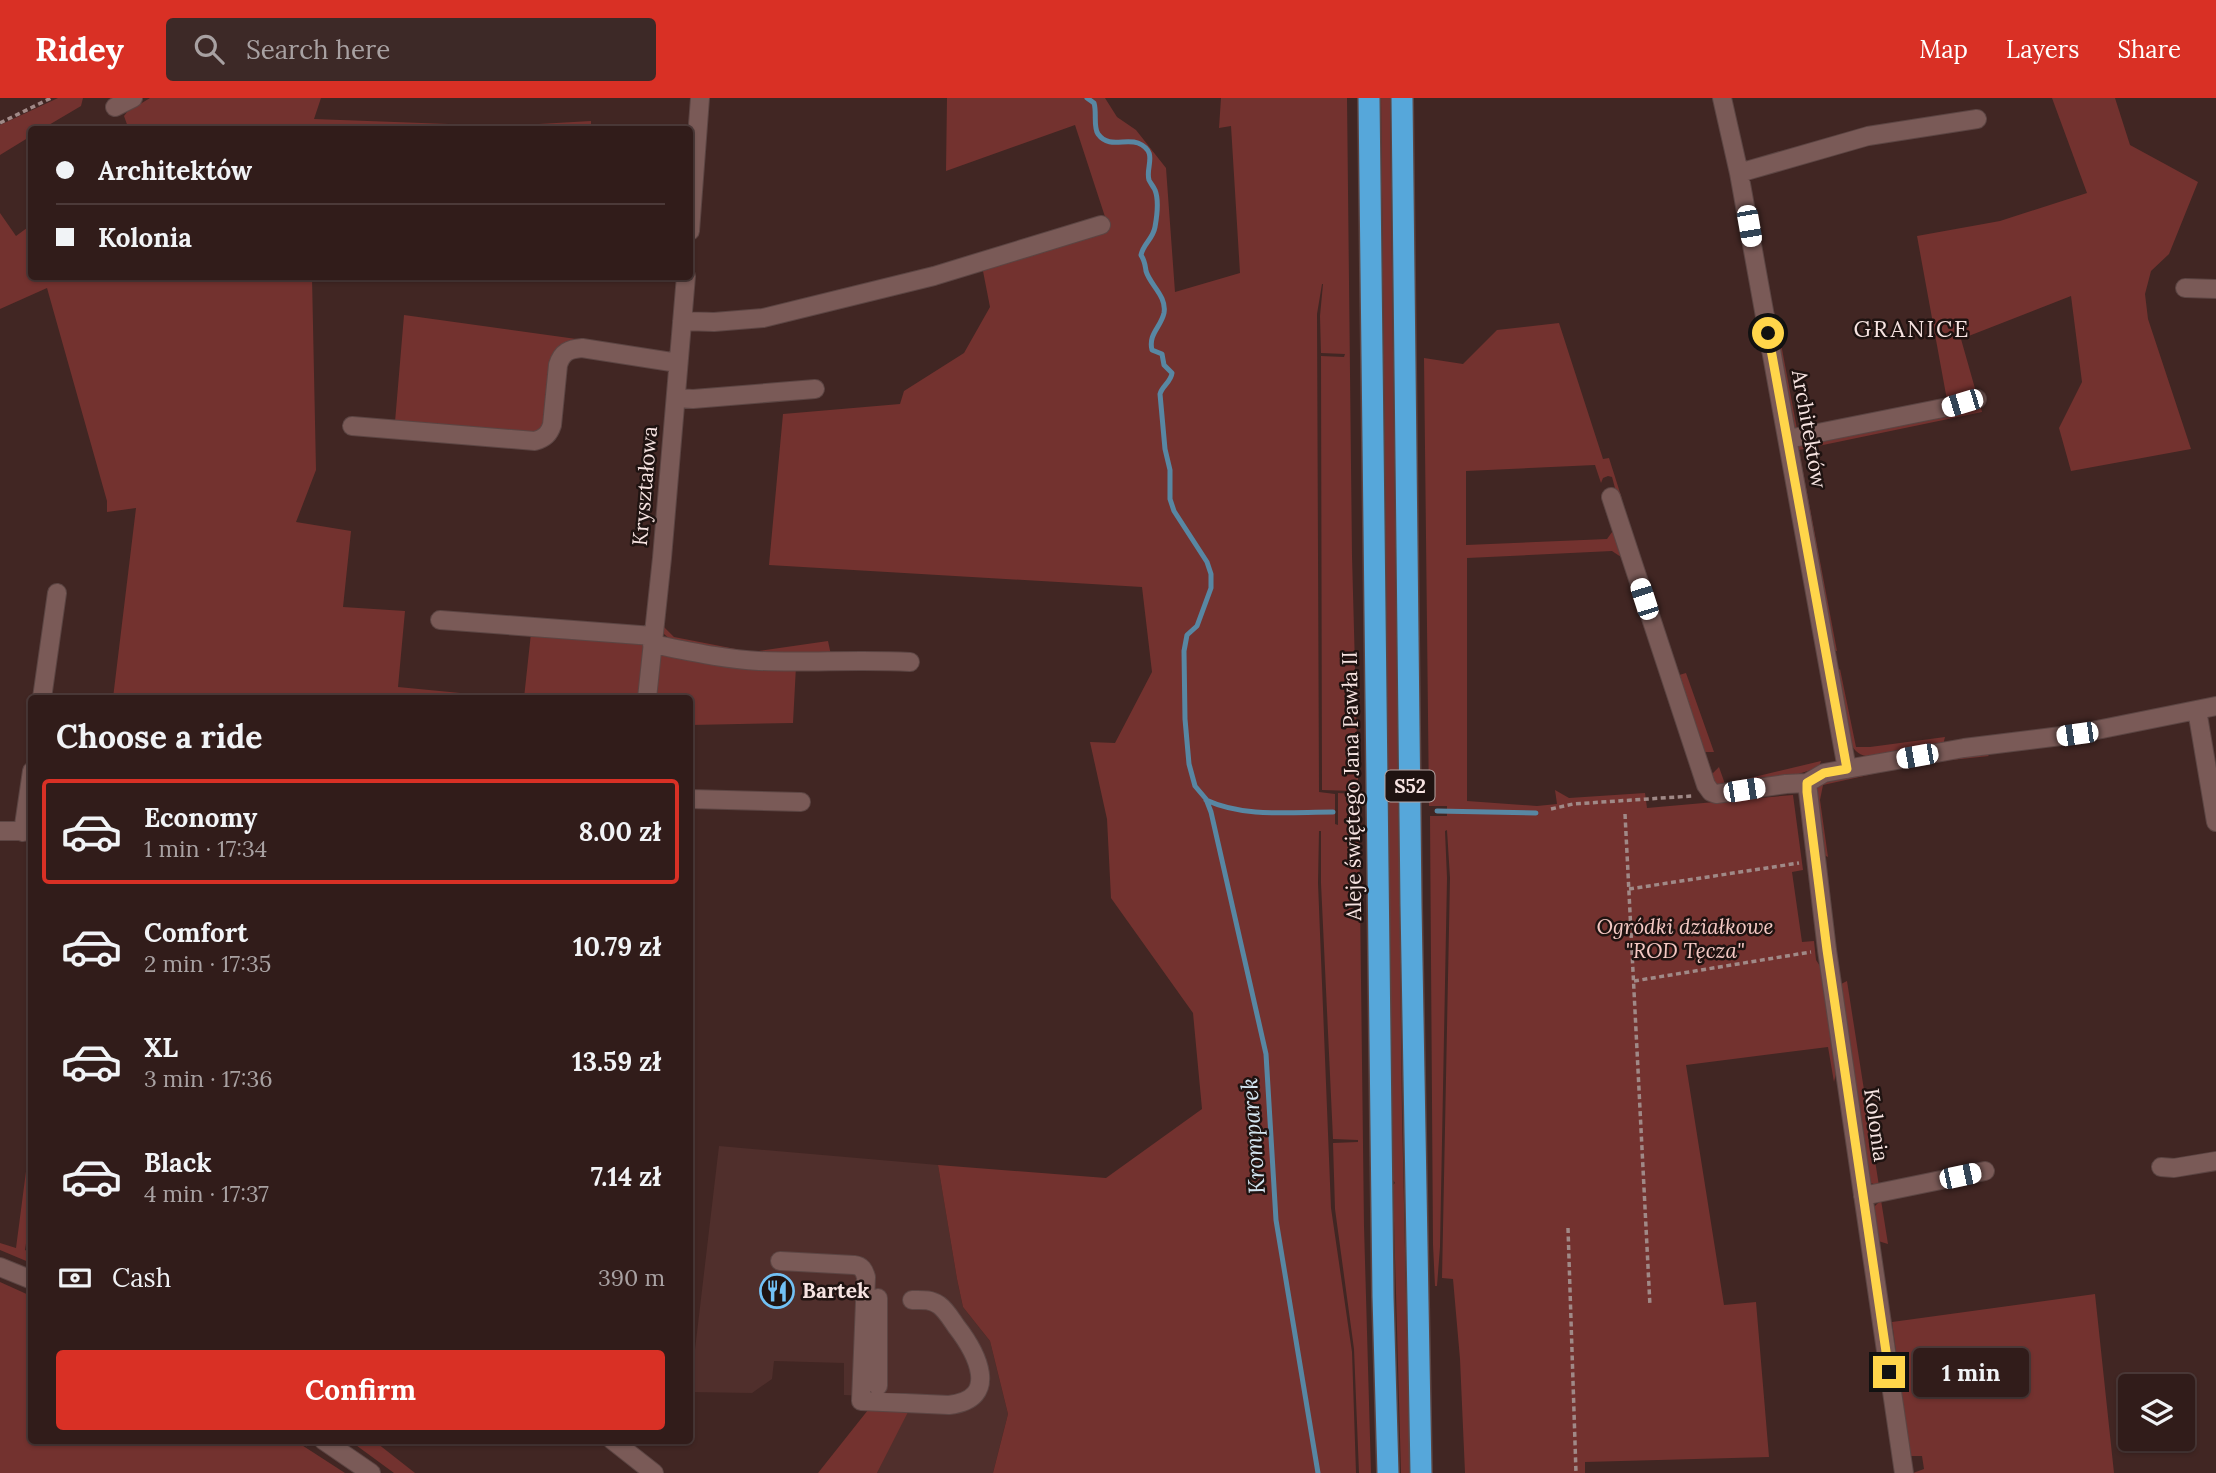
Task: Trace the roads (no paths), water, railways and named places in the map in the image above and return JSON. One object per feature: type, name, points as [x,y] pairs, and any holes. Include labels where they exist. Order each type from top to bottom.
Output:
[{"type":"highway","name":"Aleje świętego Jana Pawła II","points":[[1369,98],[1383,1297],[1388,1473]]},
{"type":"highway","name":"S52","points":[[1402,98],[1413,1054],[1421,1473]]},
{"type":"street","points":[[115,107],[133,98]]},
{"type":"street","points":[[693,187],[699,98]]},
{"type":"street","name":"Architektów","points":[[1722,98],[1739,173],[1847,769]]},
{"type":"street","points":[[1739,173],[1868,136],[1977,119]]},
{"type":"street","points":[[682,321],[714,322],[763,318],[934,276],[1101,225]]},
{"type":"street","name":"Kryształowa","points":[[647,695],[686,280]]},
{"type":"street","points":[[2185,288],[2216,289]]},
{"type":"street","points":[[352,426],[535,442],[549,434],[558,365],[560,358],[571,348],[678,363]]},
{"type":"street","points":[[676,398],[693,400],[815,389]]},
{"type":"street","points":[[1787,439],[1977,399]]},
{"type":"street","points":[[1611,497],[1697,760],[1711,792],[1724,793],[1807,783],[1824,773],[1964,748],[2077,734],[2216,706]]},
{"type":"street","points":[[42,695],[57,593]]},
{"type":"street","points":[[440,620],[653,640],[735,659],[757,661],[910,662]]},
{"type":"street","points":[[2197,710],[2216,822]]},
{"type":"street","name":"Kolonia","points":[[1807,783],[1827,950],[1904,1473]]},
{"type":"street","points":[[693,799],[801,802]]},
{"type":"street","points":[[0,831],[27,831]]},
{"type":"street","points":[[2161,1167],[2174,1168],[2216,1161]]},
{"type":"street","points":[[1863,1196],[1984,1171]]},
{"type":"street","points":[[780,1261],[854,1265],[864,1270],[866,1277],[861,1401],[949,1405],[970,1399],[977,1393],[981,1378],[975,1356],[941,1306],[928,1300],[912,1300]]},
{"type":"street","points":[[0,1267],[28,1278]]},
{"type":"street","points":[[878,1298],[878,1386]]},
{"type":"street","points":[[329,1444],[371,1473]]},
{"type":"street","points":[[617,1444],[654,1473]]},
{"type":"waterway","name":"Kromparek","points":[[1087,98],[1094,103],[1097,131],[1102,138],[1112,142],[1138,143],[1150,155],[1148,175],[1155,190],[1157,208],[1155,227],[1141,255],[1164,307],[1164,313],[1153,335],[1152,350],[1162,354],[1164,365],[1172,373],[1160,394],[1165,449],[1170,470],[1170,499],[1174,511],[1207,562],[1211,574],[1211,588],[1197,626],[1187,635],[1184,651],[1189,764],[1195,786],[1206,799],[1211,812],[1266,1054],[1276,1220],[1318,1473]]},
{"type":"waterway","name":"Kromparek","points":[[1206,800],[1252,812],[1333,812]]},
{"type":"waterway","name":"Kromparek","points":[[1437,811],[1536,813]]},
{"type":"place","name":"Bartek","points":[[777,1291]]},
{"type":"district","name":"GRANICE","points":[[1912,329]]},
{"type":"park label","name":"Ogródki działkowe \"ROD Tęcza\"","points":[[1685,939]]}]
